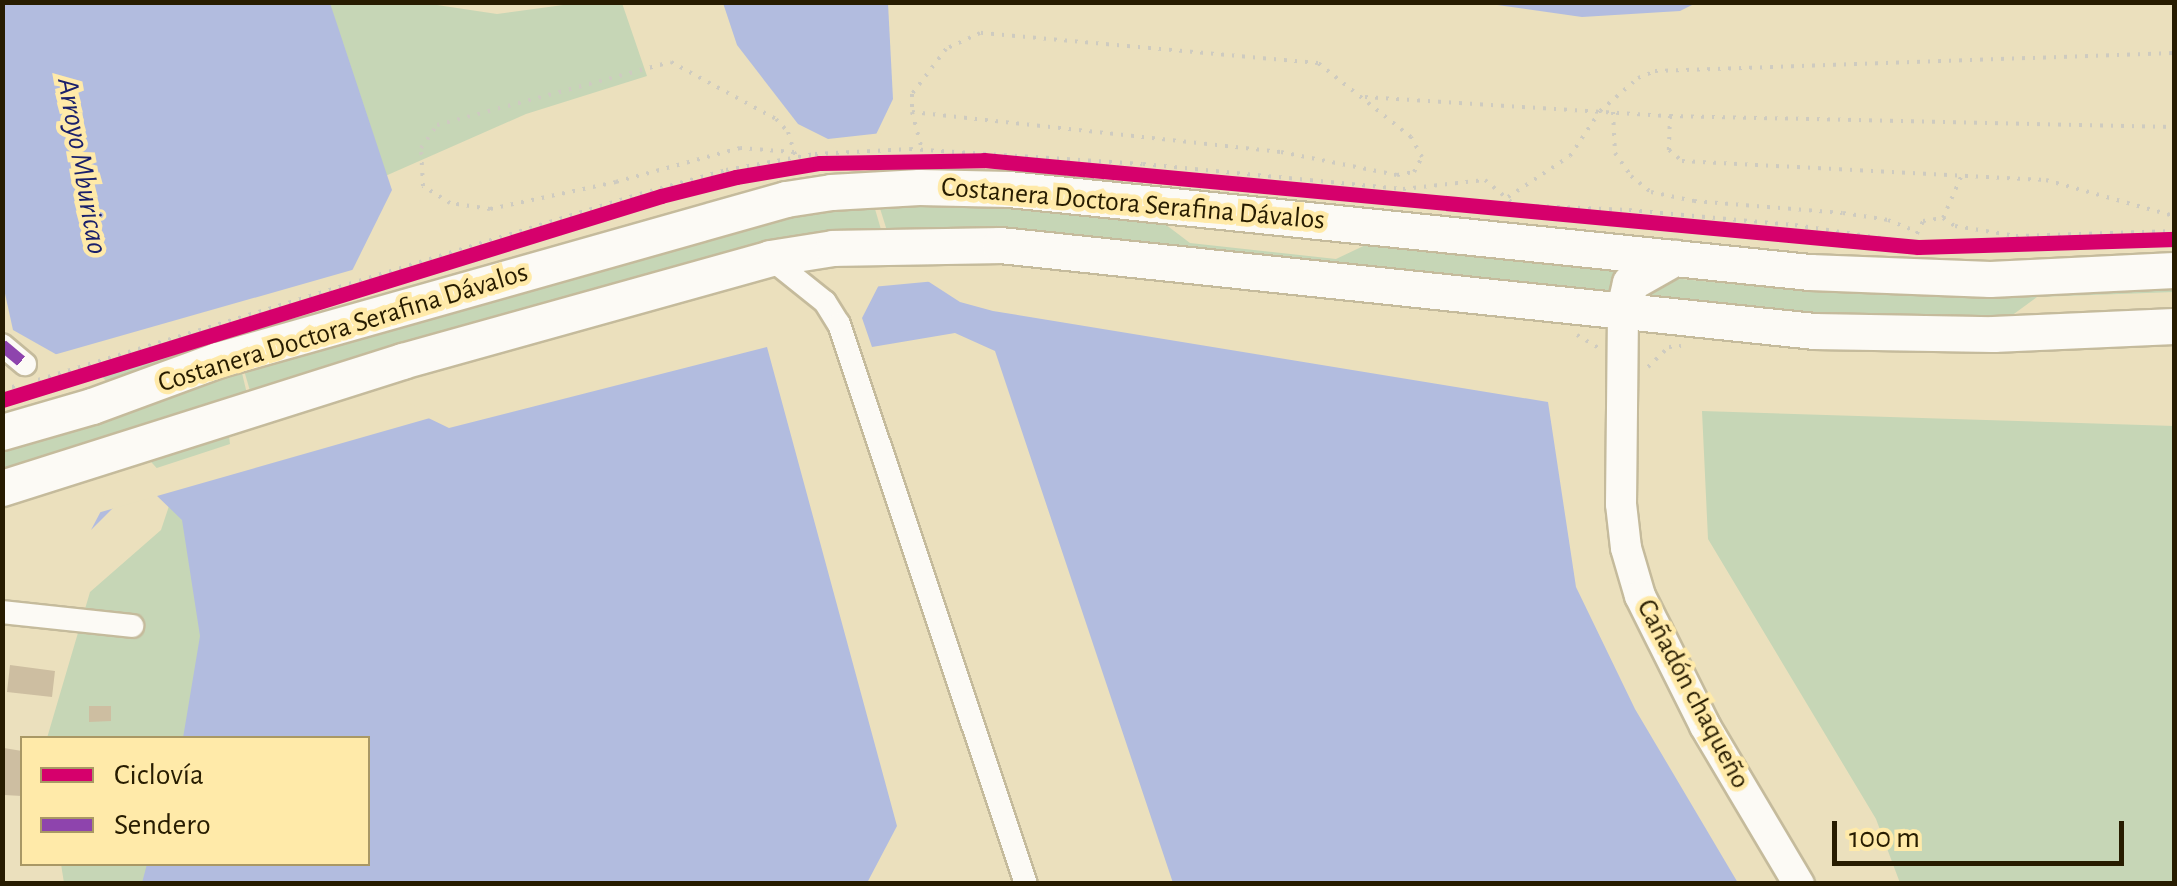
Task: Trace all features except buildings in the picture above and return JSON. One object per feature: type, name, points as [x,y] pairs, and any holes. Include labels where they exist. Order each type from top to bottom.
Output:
[{"type":"highway","name":"Costanera Doctora Serafina Dávalos","points":[[2,432],[81,384],[217,360],[388,288],[786,199],[822,170],[915,161],[1009,190],[1810,272],[1990,279],[2174,270]]},
{"type":"highway","name":"Costanera Doctora Serafina Dávalos","points":[[2,488],[402,361],[770,258],[833,248],[1000,245],[1814,331],[1993,334],[2174,326]]},
{"type":"highway","points":[[1623,313],[1630,283],[1674,258]]},
{"type":"main road","name":"Cañadón chaqueño","points":[[1623,313],[1622,504],[1626,548],[1640,596],[1705,726],[1798,884]]},
{"type":"street","points":[[770,258],[825,302],[839,324],[1026,884]]},
{"type":"street","points":[[2,344],[25,364]]},
{"type":"street","points":[[2,612],[132,626]]},
{"type":"path","points":[[912,112],[1281,152],[1398,175],[1414,172],[1422,157],[1412,137],[1318,62],[980,34],[946,49],[912,94],[912,112],[915,161]]},
{"type":"path","points":[[1503,204],[1570,156],[1600,111],[1638,78],[1655,71],[2174,53]]},
{"type":"path","points":[[795,155],[788,132],[776,119],[671,62],[438,125],[421,148],[421,168],[423,186],[450,202],[490,208],[616,182],[740,148],[795,155],[822,170]]},
{"type":"path","points":[[1365,97],[1670,116],[2174,127]]},
{"type":"path","points":[[1613,112],[1615,152],[1630,176],[1651,192],[1694,201],[1858,216],[1917,232]]},
{"type":"path","points":[[1670,116],[1669,150],[1682,161],[2046,180],[2174,216]]},
{"type":"path","points":[[388,288],[726,170],[795,155]]},
{"type":"path","points":[[2,400],[81,384],[388,288],[661,196],[822,170],[915,161],[984,160],[1441,204]]},
{"type":"path","points":[[915,161],[1143,164],[1403,189],[1486,180],[1503,204],[1514,206],[1777,224],[1912,243],[1923,222],[1943,218],[1955,226],[2016,236],[2174,235]]},
{"type":"path","points":[[1398,175],[1403,189]]},
{"type":"path","points":[[1943,218],[1962,176]]},
{"type":"path","points":[[1503,204],[1938,246]]},
{"type":"path","points":[[1958,246],[2174,235]]},
{"type":"green space","points":[[417,2],[497,14],[578,3],[622,3],[647,76],[526,114],[374,181],[217,318],[223,374],[241,369],[249,402],[226,410],[233,470],[645,883],[64,883],[61,866],[370,866],[370,736],[48,736],[90,592],[161,530],[175,488],[142,452],[3,477],[3,442],[118,394],[82,355],[3,3]]},
{"type":"green space","points":[[947,198],[1157,218],[1190,243],[1336,259],[1376,240],[1624,265],[1608,296],[888,234],[878,202]]},
{"type":"green space","points":[[873,202],[882,233],[253,401],[243,367],[701,229]]},
{"type":"green space","points":[[1668,280],[1814,292],[2174,283],[2174,292],[2037,297],[2007,319],[1814,315],[1638,298]]},
{"type":"green space","points":[[1702,411],[2174,426],[2174,883],[1900,883],[1876,819],[1708,539]]},
{"type":"water","name":"Arroyo Mburicao","points":[[2,3],[330,3],[392,190],[348,279],[75,365],[13,330],[2,280]]},
{"type":"water","points":[[723,3],[888,3],[893,99],[871,145],[846,148],[798,124],[737,45]]},
{"type":"water","points":[[1483,3],[1696,3],[1680,11],[1582,17]]},
{"type":"water","points":[[909,269],[960,302],[993,311],[1548,402],[1576,587],[1635,709],[1738,883],[1173,883],[995,351],[955,333],[872,347],[862,318],[885,273]]},
{"type":"water","points":[[767,347],[897,826],[867,883],[142,883],[146,866],[370,866],[370,736],[183,736],[200,636],[182,520],[155,494],[121,500],[91,530],[113,488],[387,398],[449,428]]},
{"type":"pier","points":[[882,133],[873,149],[846,153],[819,140]]},
{"type":"pier","points":[[908,265],[936,281],[872,287],[883,268]]},
{"type":"pier","points":[[359,268],[350,284],[77,370],[50,356]]},
{"type":"pier","points":[[386,393],[437,416],[94,514],[111,483]]},
{"type":"marked path","points":[[2,345],[25,364]]},
{"type":"cycle path","points":[[2,400],[661,196],[736,177],[820,163],[984,160],[1918,247],[2174,239]]}]
